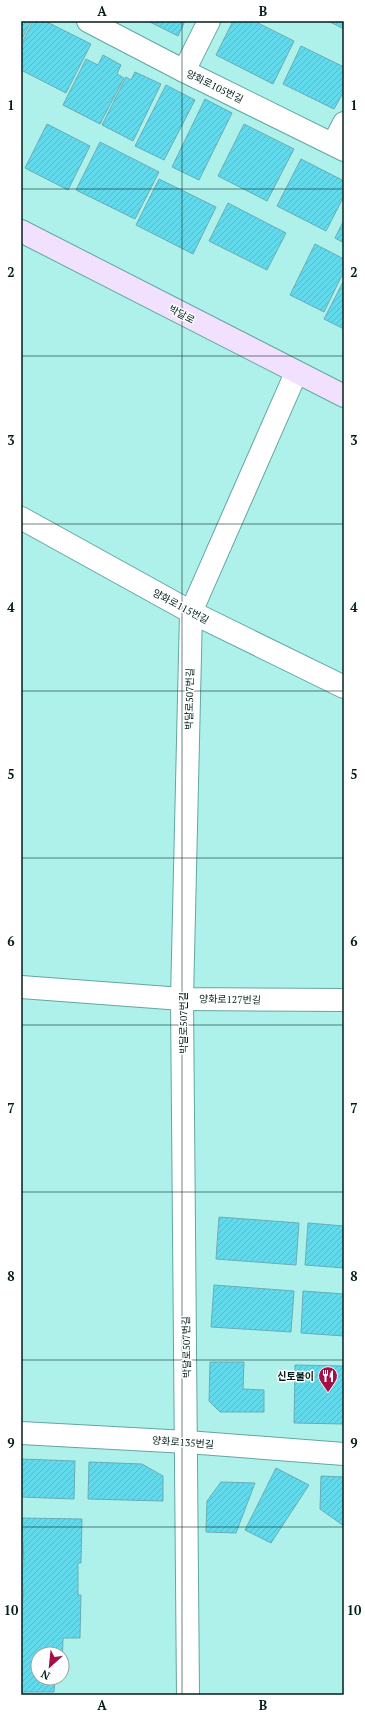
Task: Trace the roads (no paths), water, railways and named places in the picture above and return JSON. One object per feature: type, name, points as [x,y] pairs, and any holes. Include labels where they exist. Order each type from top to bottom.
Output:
[{"type":"street","name":"양화로105번길","points":[[88,21],[184,71],[339,147]]},
{"type":"street","points":[[184,71],[209,21]]},
{"type":"street","points":[[339,147],[344,124]]},
{"type":"street","name":"박달로","points":[[21,231],[296,373],[344,396]]},
{"type":"street","name":"박달로507번길","points":[[188,1695],[182,999],[191,612],[296,373]]},
{"type":"street","name":"양화로115번길","points":[[21,518],[191,612],[344,687]]},
{"type":"street","name":"양화로127번길","points":[[21,987],[182,999],[344,1000]]},
{"type":"street","name":"양화로135번길","points":[[21,1433],[186,1442],[344,1454]]},
{"type":"place","name":"신토불이","points":[[328,1393]]}]
